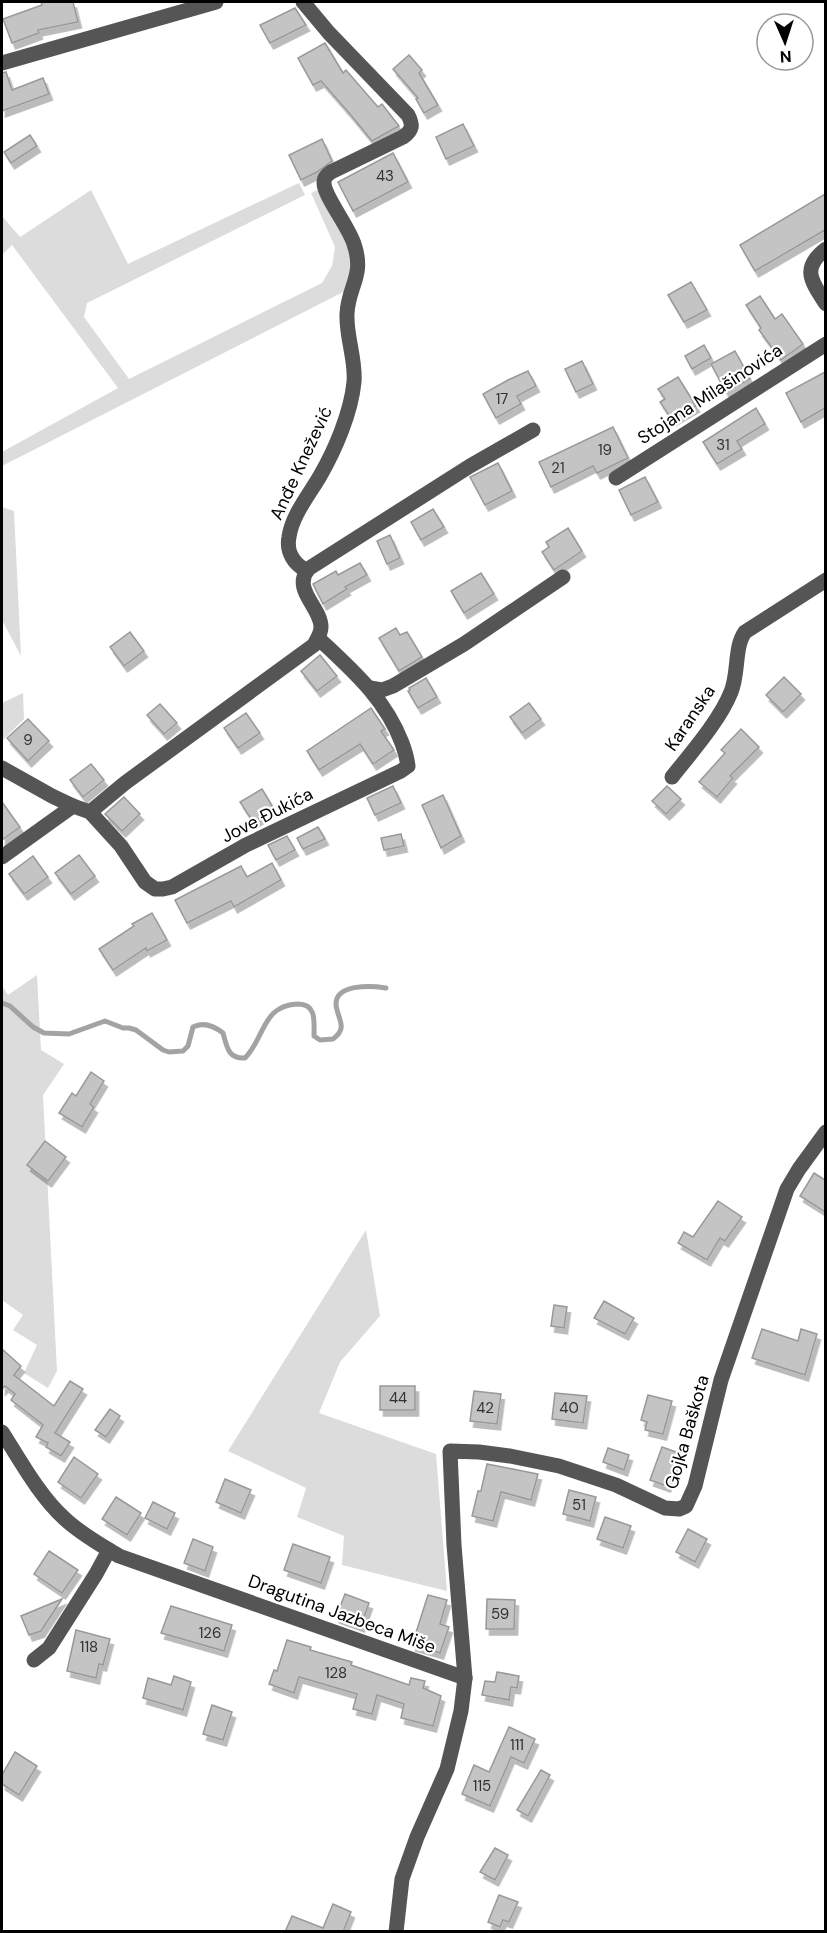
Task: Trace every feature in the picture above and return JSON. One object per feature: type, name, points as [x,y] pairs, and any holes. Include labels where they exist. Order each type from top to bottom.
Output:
[{"type":"street","points":[[2,63],[216,2]]},
{"type":"street","name":"Anđe Knežević","points":[[303,2],[329,33],[408,115],[412,123],[411,131],[403,137],[325,177],[326,191],[353,239],[358,257],[358,271],[347,314],[354,382],[340,434],[321,474],[292,525],[288,538],[289,551],[293,559],[307,571]]},
{"type":"street","points":[[825,249],[812,261],[810,272],[812,284],[825,304]]},
{"type":"street","name":"Stojana Milašinovića","points":[[616,478],[825,344]]},
{"type":"street","points":[[90,812],[125,783],[314,645],[321,624],[304,589],[303,581],[307,571],[470,466],[533,430]]},
{"type":"street","points":[[370,688],[382,690],[393,686],[473,638],[563,577]]},
{"type":"street","name":"Karanska","points":[[672,777],[708,730],[731,692],[736,675],[741,638],[746,632],[825,580]]},
{"type":"street","name":"Jove Đukića","points":[[2,768],[73,806],[90,812],[121,846],[145,882],[155,889],[164,890],[172,887],[246,845],[408,766],[395,725],[370,688],[318,638]]},
{"type":"street","points":[[2,857],[73,806]]},
{"type":"street","name":"Gojka Baškota","points":[[465,1678],[454,1545],[450,1451],[510,1456],[560,1466],[615,1485],[665,1508],[679,1509],[686,1506],[695,1486],[721,1380],[783,1199],[799,1169],[825,1132]]},
{"type":"street","name":"Dragutina Jazbeca Miše","points":[[2,1432],[43,1494],[64,1519],[120,1556],[465,1678]]},
{"type":"street","points":[[34,1660],[49,1648],[109,1550]]},
{"type":"street","points":[[396,1932],[402,1879],[417,1837],[447,1769],[461,1711],[465,1678]]},
{"type":"shaded area","points":[[299,183],[305,195],[87,303],[84,317],[129,379],[322,283],[332,266],[335,247],[311,193],[322,188],[353,249],[349,289],[2,466],[2,452],[118,388],[12,245],[2,255],[2,216],[20,237],[91,190],[128,264]]},
{"type":"shaded area","points":[[2,507],[14,511],[21,656],[2,620]]},
{"type":"shaded area","points":[[23,693],[24,719],[2,741],[2,703]]},
{"type":"shaded area","points":[[37,975],[41,1050],[64,1064],[43,1095],[57,1371],[48,1388],[24,1373],[37,1345],[13,1330],[23,1315],[2,1300],[2,986],[8,995]]},
{"type":"shaded area","points":[[366,1230],[380,1316],[340,1362],[319,1413],[436,1454],[447,1591],[342,1565],[344,1536],[297,1517],[306,1488],[228,1451]]},
{"type":"building","points":[[41,2],[73,2],[78,22],[38,30],[39,33],[12,43],[3,19],[42,5]]},
{"type":"building","points":[[295,8],[306,25],[270,43],[260,25]]},
{"type":"building","points":[[325,43],[343,73],[346,70],[378,107],[382,104],[399,126],[372,141],[321,81],[313,85],[298,58]]},
{"type":"building","points":[[409,55],[422,70],[419,73],[438,105],[424,113],[416,99],[418,98],[393,69]]},
{"type":"building","points":[[6,72],[12,90],[43,78],[49,94],[2,111],[2,73]]},
{"type":"building","points":[[463,124],[474,146],[446,159],[436,137]]},
{"type":"building","points":[[30,135],[37,146],[11,163],[4,152]]},
{"type":"building","points":[[322,139],[332,161],[301,180],[289,155]]},
{"type":"building","points":[[393,153],[408,182],[353,211],[338,182]]},
{"type":"building","points":[[825,194],[825,230],[755,271],[740,245]]},
{"type":"building","points":[[691,282],[707,310],[684,322],[668,295]]},
{"type":"building","points":[[760,296],[775,319],[782,314],[803,344],[781,360],[759,330],[761,328],[746,305]]},
{"type":"building","points":[[704,345],[711,358],[692,369],[685,356]]},
{"type":"building","points":[[735,351],[750,379],[726,392],[711,364]]},
{"type":"building","points":[[582,361],[593,384],[576,392],[565,369]]},
{"type":"building","points":[[528,371],[536,386],[517,396],[521,404],[496,418],[483,394]]},
{"type":"building","points":[[825,372],[825,408],[801,422],[786,393]]},
{"type":"building","points":[[678,377],[696,406],[672,420],[660,402],[665,399],[658,389]]},
{"type":"building","points":[[756,408],[765,424],[737,441],[742,449],[717,464],[703,442]]},
{"type":"building","points":[[613,427],[628,458],[597,473],[593,466],[551,487],[539,462]]},
{"type":"building","points":[[498,463],[512,491],[485,505],[470,477]]},
{"type":"building","points":[[645,477],[658,502],[631,515],[619,490]]},
{"type":"building","points":[[433,509],[444,527],[421,540],[411,522]]},
{"type":"building","points":[[568,528],[582,551],[554,570],[542,552],[549,547],[546,542]]},
{"type":"building","points":[[390,535],[400,558],[387,564],[377,541]]},
{"type":"building","points":[[360,563],[367,575],[345,587],[347,589],[323,604],[313,584],[336,571],[338,575]]},
{"type":"building","points":[[481,573],[494,594],[464,613],[451,591]]},
{"type":"building","points":[[396,628],[400,635],[407,632],[422,657],[399,671],[379,638]]},
{"type":"building","points":[[130,632],[144,651],[124,666],[110,647]]},
{"type":"building","points":[[320,655],[337,676],[317,691],[301,671]]},
{"type":"building","points":[[784,677],[801,694],[783,712],[766,695]]},
{"type":"building","points":[[426,678],[437,697],[418,708],[408,691],[409,688]]},
{"type":"building","points":[[529,703],[541,719],[522,733],[510,717]]},
{"type":"building","points":[[160,704],[177,723],[164,734],[147,715]]},
{"type":"building","points":[[371,708],[385,729],[381,731],[394,750],[373,764],[360,744],[319,770],[307,751]]},
{"type":"building","points":[[246,713],[260,733],[238,748],[224,728]]},
{"type":"building","points":[[28,719],[49,741],[28,761],[7,738]]},
{"type":"building","points":[[741,729],[759,747],[730,776],[733,778],[717,797],[699,782],[725,753],[721,750]]},
{"type":"building","points":[[91,764],[104,780],[83,797],[70,780]]},
{"type":"building","points":[[393,786],[401,803],[375,815],[367,798]]},
{"type":"building","points":[[667,786],[681,799],[666,814],[652,801]]},
{"type":"building","points":[[262,789],[274,809],[253,822],[240,802]]},
{"type":"building","points":[[443,795],[461,836],[441,848],[422,805]]},
{"type":"building","points":[[124,797],[140,814],[122,831],[105,814]]},
{"type":"building","points":[[2,802],[20,827],[2,840]]},
{"type":"building","points":[[318,827],[325,839],[303,849],[297,838]]},
{"type":"building","points":[[401,834],[404,846],[384,850],[381,838]]},
{"type":"building","points":[[287,836],[295,850],[276,860],[268,845]]},
{"type":"building","points":[[79,855],[95,876],[71,894],[55,873]]},
{"type":"building","points":[[33,856],[48,877],[24,894],[9,874]]},
{"type":"building","points":[[272,863],[281,880],[234,907],[231,901],[187,923],[175,900],[241,866],[247,877]]},
{"type":"building","points":[[152,913],[167,940],[147,951],[146,948],[113,970],[99,949],[134,926],[132,924]]},
{"type":"building","points":[[91,1072],[104,1081],[90,1104],[94,1107],[82,1127],[59,1113],[72,1093],[76,1096]]},
{"type":"building","points":[[45,1141],[66,1157],[48,1181],[27,1165]]},
{"type":"building","points":[[814,1173],[825,1180],[825,1212],[800,1196]]},
{"type":"building","points":[[718,1201],[742,1217],[725,1241],[720,1238],[707,1260],[678,1243],[684,1232],[693,1237]]},
{"type":"building","points":[[604,1301],[634,1318],[625,1334],[594,1318]]},
{"type":"building","points":[[554,1305],[567,1307],[564,1328],[551,1326]]},
{"type":"building","points":[[762,1329],[798,1341],[801,1329],[817,1334],[805,1375],[752,1358]]},
{"type":"building","points":[[2,1349],[21,1366],[14,1375],[54,1406],[70,1381],[83,1389],[55,1433],[70,1442],[61,1456],[46,1447],[48,1443],[36,1437],[43,1425],[11,1400],[15,1394],[5,1386],[2,1389]]},
{"type":"building","points":[[380,1386],[415,1386],[415,1410],[380,1410]]},
{"type":"building","points":[[474,1391],[501,1394],[497,1424],[470,1421]]},
{"type":"building","points":[[555,1393],[587,1396],[583,1423],[552,1419]]},
{"type":"building","points":[[648,1395],[672,1401],[663,1434],[645,1430],[647,1422],[641,1420]]},
{"type":"building","points":[[110,1409],[120,1416],[106,1437],[95,1430]]},
{"type":"building","points":[[662,1447],[679,1453],[667,1486],[650,1480]]},
{"type":"building","points":[[608,1448],[629,1455],[624,1470],[603,1462]]},
{"type":"building","points":[[74,1457],[98,1474],[81,1498],[58,1482]]},
{"type":"building","points":[[487,1464],[538,1474],[531,1500],[501,1492],[493,1521],[472,1516]]},
{"type":"building","points":[[225,1479],[251,1490],[241,1513],[216,1502]]},
{"type":"building","points":[[569,1490],[596,1497],[590,1521],[563,1514]]},
{"type":"building","points":[[116,1497],[141,1513],[127,1535],[102,1519]]},
{"type":"building","points":[[153,1502],[175,1513],[167,1529],[145,1518]]},
{"type":"building","points":[[605,1517],[631,1526],[623,1548],[597,1539]]},
{"type":"building","points":[[688,1529],[707,1539],[695,1562],[676,1552]]},
{"type":"building","points":[[193,1539],[213,1547],[205,1571],[184,1563]]},
{"type":"building","points":[[293,1544],[330,1557],[321,1583],[284,1570]]},
{"type":"building","points":[[49,1551],[78,1570],[62,1593],[34,1574]]},
{"type":"building","points":[[345,1594],[369,1603],[361,1626],[336,1617]]},
{"type":"building","points":[[428,1595],[447,1600],[440,1624],[449,1627],[440,1653],[412,1645]]},
{"type":"building","points":[[62,1599],[41,1631],[29,1635],[21,1616]]},
{"type":"building","points":[[487,1599],[515,1600],[514,1629],[486,1629]]},
{"type":"building","points":[[171,1606],[232,1625],[224,1651],[161,1633]]},
{"type":"building","points":[[76,1630],[110,1639],[103,1665],[99,1664],[96,1678],[67,1671]]},
{"type":"building","points":[[287,1640],[311,1647],[310,1650],[352,1662],[351,1665],[409,1685],[411,1678],[425,1681],[423,1688],[441,1696],[433,1726],[401,1718],[404,1704],[377,1695],[372,1714],[353,1709],[357,1694],[299,1677],[294,1693],[269,1684],[274,1670],[277,1671]]},
{"type":"building","points":[[497,1672],[519,1676],[517,1688],[511,1687],[509,1700],[482,1695],[485,1681],[495,1682]]},
{"type":"building","points":[[174,1676],[191,1682],[183,1710],[143,1698],[148,1678],[171,1685]]},
{"type":"building","points":[[212,1705],[232,1712],[223,1740],[203,1734]]},
{"type":"building","points":[[509,1727],[535,1739],[524,1763],[511,1757],[490,1806],[462,1794],[474,1765],[489,1772]]},
{"type":"building","points":[[15,1752],[37,1766],[19,1795],[2,1784],[2,1775]]},
{"type":"building","points":[[541,1770],[550,1775],[528,1816],[517,1810]]},
{"type":"building","points":[[495,1848],[508,1855],[495,1880],[480,1872]]},
{"type":"building","points":[[499,1895],[518,1902],[509,1922],[503,1920],[500,1927],[488,1922]]},
{"type":"building","points":[[333,1904],[351,1912],[343,1932],[285,1932],[292,1916],[323,1928]]},
{"type":"waterway","points":[[2,1003],[10,1006],[33,1027],[44,1033],[69,1034],[105,1021],[136,1030],[169,1052],[183,1051],[188,1046],[193,1027],[208,1026],[223,1033],[227,1047],[232,1054],[245,1058],[277,1010],[298,1004],[309,1007],[313,1015],[314,1036],[320,1040],[333,1039],[338,1035],[341,1027],[336,1004],[342,992],[356,987],[386,988]]}]
